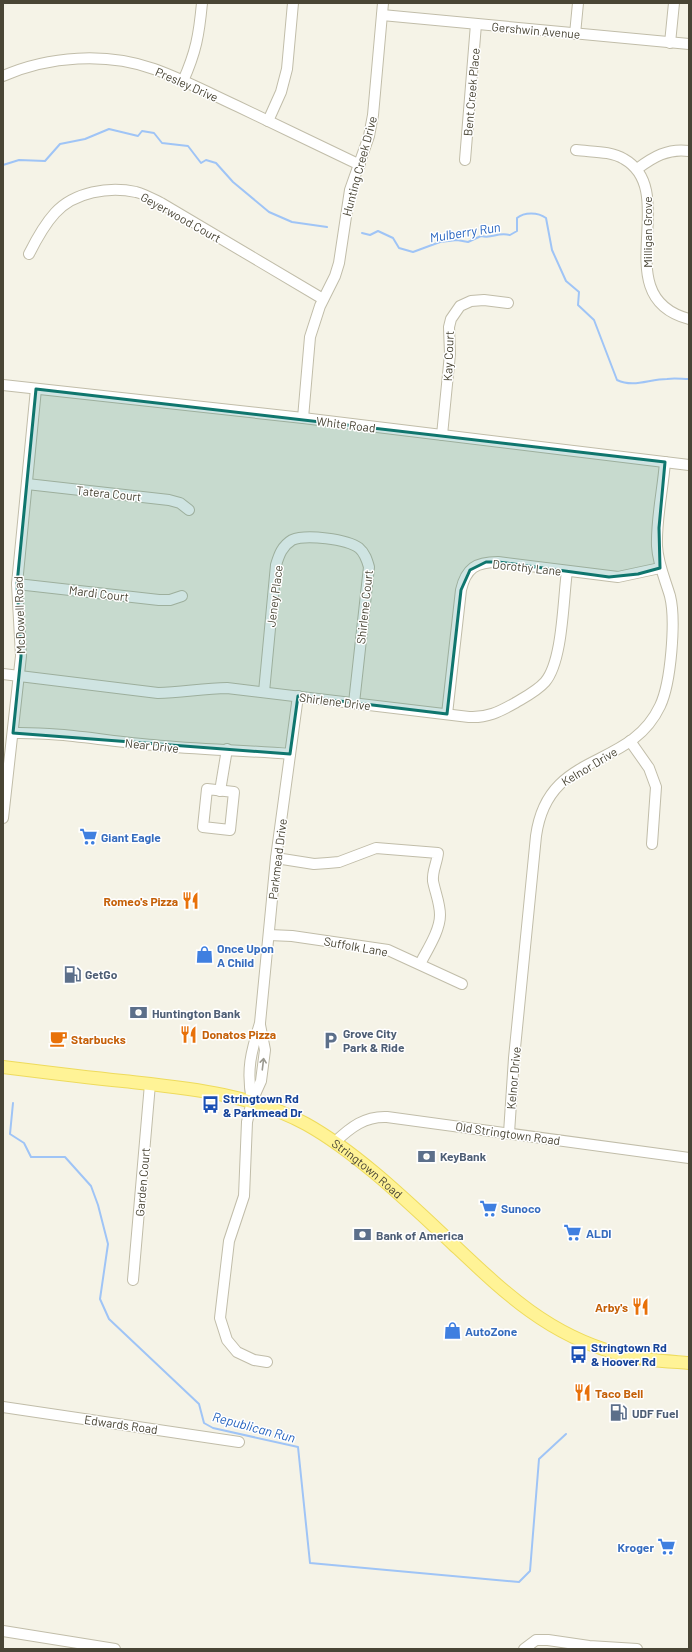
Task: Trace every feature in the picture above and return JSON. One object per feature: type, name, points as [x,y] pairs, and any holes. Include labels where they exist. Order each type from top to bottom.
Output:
[{"type":"main road","name":"Stringtown Road","points":[[3,1067],[210,1092],[252,1101],[305,1124],[335,1142],[388,1186],[510,1297],[550,1325],[582,1341],[615,1353],[661,1361],[689,1363]]},
{"type":"street","points":[[182,81],[193,58],[199,36],[202,3]]},
{"type":"street","points":[[268,121],[281,92],[286,69],[293,3]]},
{"type":"street","name":"Hunting Creek Drive","points":[[303,418],[310,337],[314,321],[335,276],[339,263],[343,244],[346,206],[369,136],[373,115],[383,3]]},
{"type":"street","points":[[575,34],[578,3]]},
{"type":"street","points":[[670,43],[674,3]]},
{"type":"street","name":"Gershwin Avenue","points":[[382,15],[689,44]]},
{"type":"street","name":"Bent Creek Place","points":[[465,160],[476,24]]},
{"type":"street","name":"Presley Drive","points":[[3,76],[19,69],[62,60],[104,59],[152,68],[360,165]]},
{"type":"street","name":"Milligan Grove","points":[[576,150],[615,155],[623,158],[637,169],[642,176],[647,191],[646,266],[649,283],[656,297],[665,306],[680,317],[689,319]]},
{"type":"street","points":[[637,169],[647,161],[663,153],[672,150],[689,151]]},
{"type":"street","name":"Geyerwood Court","points":[[28,254],[55,212],[76,198],[90,193],[121,190],[136,192],[161,203],[323,299]]},
{"type":"street","name":"Kay Court","points":[[442,435],[450,354],[450,319],[460,306],[471,301],[484,300],[508,303]]},
{"type":"street","name":"White Road","points":[[3,385],[303,418],[689,464]]},
{"type":"street","name":"McDowell Road","points":[[3,818],[19,676],[21,647],[17,603],[17,584],[36,389]]},
{"type":"street","name":"Kelnor Drive","points":[[509,1133],[514,1058],[536,836],[541,813],[551,793],[567,777],[630,741],[651,722],[661,705],[667,683],[672,617],[670,597],[660,568],[657,544],[665,462]]},
{"type":"street","name":"Tatera Court","points":[[27,484],[169,500],[180,503],[189,510]]},
{"type":"street","name":"Jeney Place","points":[[264,692],[276,565],[281,550],[293,540],[302,538],[326,540]]},
{"type":"street","name":"Shirlene Court","points":[[326,540],[344,542],[358,547],[367,559],[369,567],[354,703]]},
{"type":"street","name":"Dorothy Lane","points":[[447,714],[461,590],[463,582],[470,570],[486,562],[618,577],[660,568]]},
{"type":"street","name":"Shirlene Drive","points":[[3,674],[158,693],[182,693],[197,689],[227,688],[477,718],[494,714],[537,689],[545,682],[554,665],[557,654],[567,571]]},
{"type":"street","name":"Mardi Court","points":[[17,584],[159,600],[170,600],[182,596]]},
{"type":"street","name":"Parkmead Drive","points":[[267,1362],[254,1360],[237,1352],[227,1340],[220,1318],[228,1240],[244,1196],[246,1122],[252,1101],[248,1079],[252,1047],[260,1023],[276,858],[298,696]]},
{"type":"street","name":"Near Drive","points":[[13,733],[56,734],[153,745],[290,754]]},
{"type":"street","points":[[630,741],[650,768],[656,787],[652,844]]},
{"type":"street","points":[[220,791],[227,749]]},
{"type":"street","points":[[207,789],[220,791],[234,792],[230,830],[203,827],[207,789]]},
{"type":"street","points":[[276,858],[314,864],[339,862],[376,848],[438,853],[437,864],[433,870],[433,880],[440,916],[429,946],[420,964]]},
{"type":"street","name":"Suffolk Lane","points":[[268,935],[388,950],[462,984]]},
{"type":"street","name":"Garden Court","points":[[133,1280],[150,1084]]},
{"type":"street","name":"Old Stringtown Road","points":[[335,1142],[357,1124],[376,1117],[412,1120],[689,1158]]},
{"type":"street","name":"Edwards Road","points":[[3,1407],[239,1442]]},
{"type":"street","points":[[3,1631],[115,1649]]},
{"type":"street","points":[[524,1649],[536,1640],[548,1640],[589,1646],[637,1649]]},
{"type":"highlighted area","points":[[36,389],[665,462],[659,528],[660,568],[638,574],[609,577],[498,562],[486,562],[470,570],[461,590],[447,714],[298,696],[290,754],[13,733],[21,656],[17,584]]},
{"type":"waterway","name":"Mulberry Run","points":[[3,165],[19,160],[45,161],[60,144],[85,139],[109,129],[138,136],[142,131],[154,133],[162,143],[188,146],[201,163],[206,160],[216,163],[233,182],[269,212],[292,222],[327,227]]},
{"type":"waterway","name":"Mulberry Run","points":[[362,233],[370,235],[378,231],[393,238],[399,248],[413,252],[440,242],[457,240],[468,242],[481,236],[489,237],[501,234],[510,235],[517,231],[517,218],[520,216],[531,214],[543,216],[546,218],[552,250],[566,281],[579,292],[578,305],[594,320],[617,380],[636,383],[660,379],[689,379]]},
{"type":"waterway","name":"Republican Run","points":[[13,1103],[10,1134],[24,1143],[31,1157],[65,1157],[91,1186],[98,1205],[108,1244],[100,1299],[109,1319],[199,1404],[204,1423],[213,1428],[298,1447],[310,1563],[519,1582],[530,1571],[539,1459],[566,1434]]},
{"type":"place","name":"Giant Eagle","points":[[88,837]]},
{"type":"place","name":"Romeo's Pizza","points":[[191,901]]},
{"type":"place","name":"Once Upon A Child","points":[[204,955]]},
{"type":"place","name":"GetGo","points":[[72,974]]},
{"type":"place","name":"Huntington Bank","points":[[139,1013]]},
{"type":"place","name":"Donatos Pizza","points":[[189,1034]]},
{"type":"place","name":"Starbucks","points":[[58,1039]]},
{"type":"place","name":"Grove City Park & Ride","points":[[330,1040]]},
{"type":"place","name":"Stringtown Rd & Parkmead Dr","points":[[210,1105]]},
{"type":"place","name":"KeyBank","points":[[427,1156]]},
{"type":"place","name":"Sunoco","points":[[488,1208]]},
{"type":"place","name":"ALDI","points":[[573,1233]]},
{"type":"place","name":"Bank of America","points":[[363,1235]]},
{"type":"place","name":"Arby's","points":[[641,1307]]},
{"type":"place","name":"AutoZone","points":[[452,1331]]},
{"type":"place","name":"Stringtown Rd & Hoover Rd","points":[[578,1354]]},
{"type":"place","name":"Taco Bell","points":[[582,1393]]},
{"type":"place","name":"UDF Fuel","points":[[619,1413]]},
{"type":"place","name":"Kroger","points":[[667,1547]]}]
